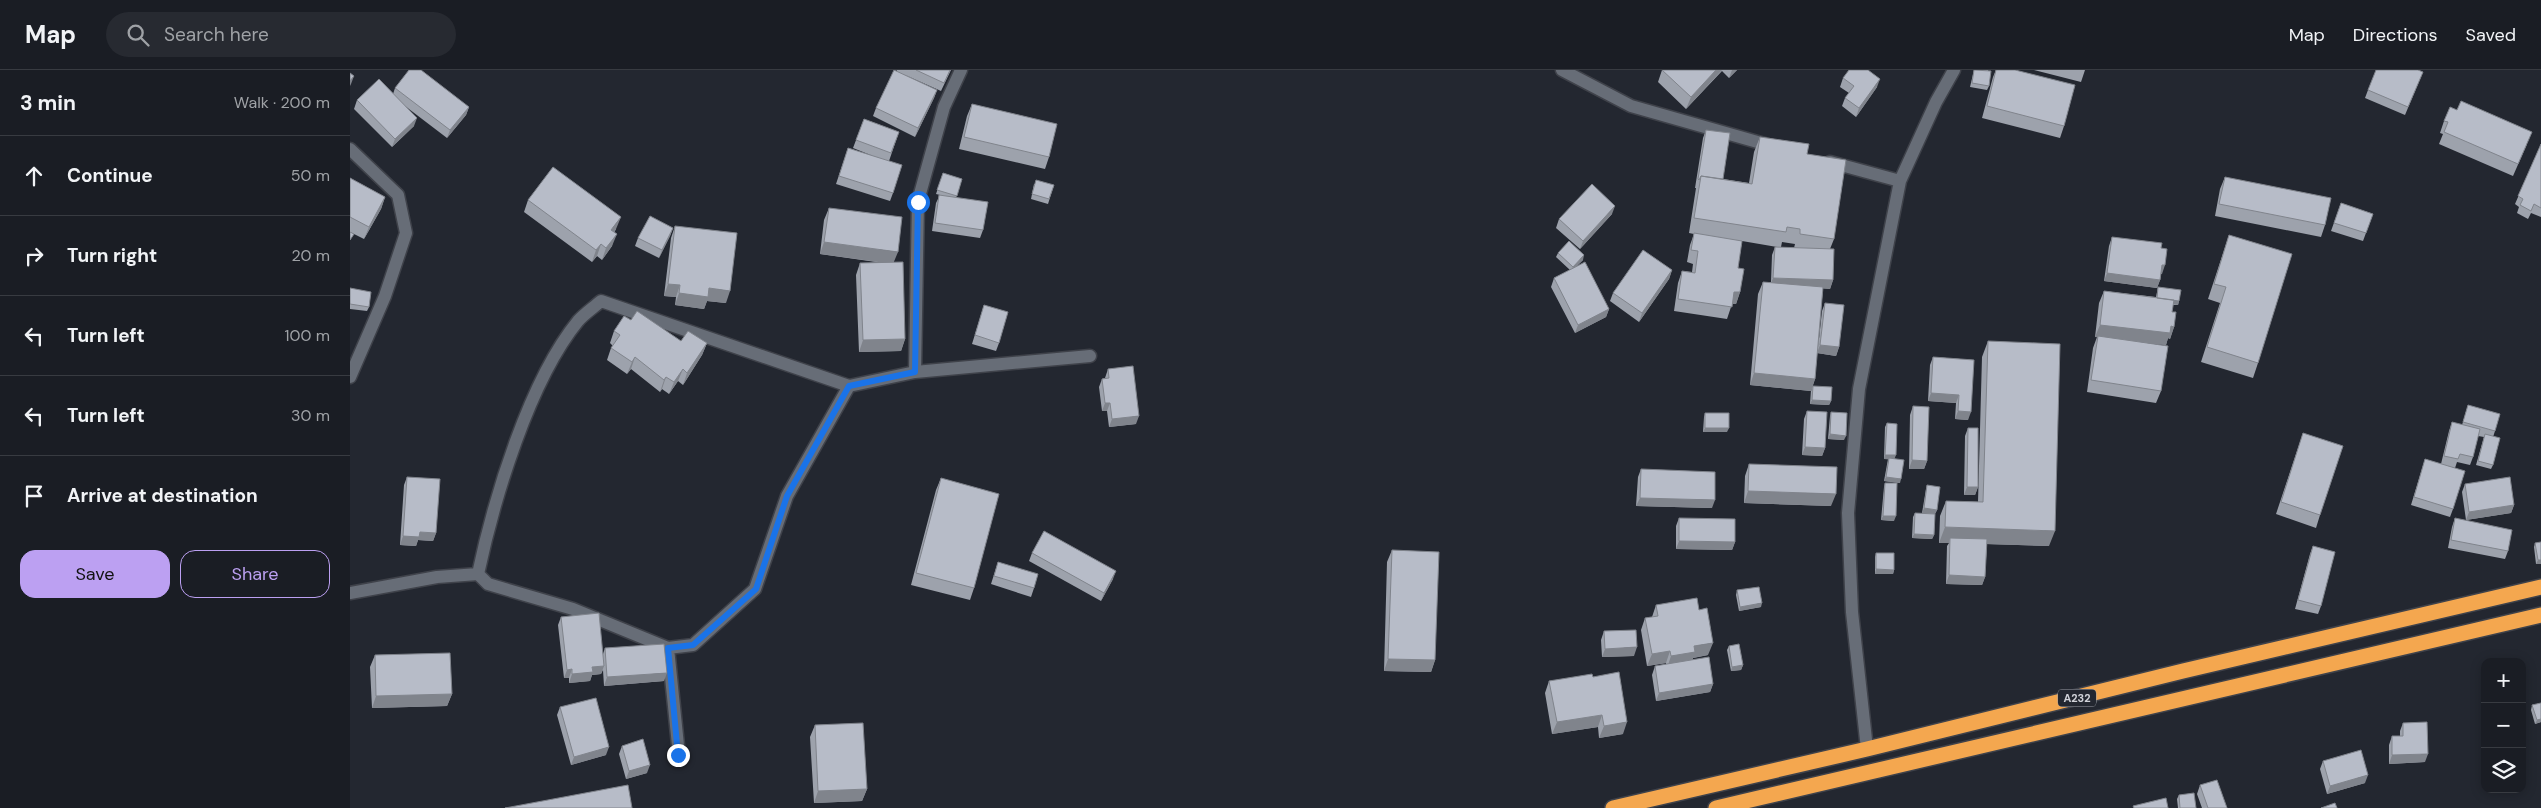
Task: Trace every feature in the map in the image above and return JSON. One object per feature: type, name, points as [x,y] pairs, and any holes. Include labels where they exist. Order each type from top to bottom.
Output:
[{"type":"highway","name":"A232","points":[[1613,808],[2541,587]]},
{"type":"highway","name":"A232","points":[[1716,808],[2541,615]]},
{"type":"street","points":[[915,372],[918,202],[944,107],[961,70]]},
{"type":"street","points":[[1562,70],[1631,106],[1787,150]]},
{"type":"street","points":[[1867,749],[1852,612],[1848,513],[1859,389],[1900,181],[1936,102],[1954,70]]},
{"type":"street","points":[[350,149],[398,195],[406,233],[385,296],[350,377]]},
{"type":"street","points":[[1815,158],[1900,181]]},
{"type":"street","points":[[478,574],[484,546],[512,458],[541,378],[578,321],[600,301],[849,386],[915,372],[1090,356]]},
{"type":"street","points":[[350,593],[436,577],[478,574],[488,584],[573,609],[668,648],[693,645],[756,589],[787,496],[849,386]]},
{"type":"street","points":[[668,648],[678,755]]},
{"type":"building","points":[[409,70],[421,70],[469,107],[450,130],[395,88]]},
{"type":"building","points":[[894,70],[937,90],[918,128],[876,108]]},
{"type":"building","points":[[916,70],[950,70],[944,83]]},
{"type":"building","points":[[1662,70],[1716,70],[1691,97]]},
{"type":"building","points":[[1849,70],[1868,70],[1880,79],[1859,108],[1845,98],[1854,86],[1843,78]]},
{"type":"building","points":[[1974,70],[1991,71],[1989,86],[1972,83]]},
{"type":"building","points":[[1996,70],[2015,70],[2075,85],[2064,126],[1987,106]]},
{"type":"building","points":[[2376,70],[2418,70],[2423,72],[2408,107],[2368,90]]},
{"type":"building","points":[[350,73],[354,76],[350,81]]},
{"type":"building","points":[[379,79],[417,118],[395,139],[357,100]]},
{"type":"building","points":[[2461,101],[2532,132],[2518,164],[2444,132],[2448,122],[2444,121],[2450,107],[2457,110]]},
{"type":"building","points":[[972,104],[1057,124],[1049,157],[964,137]]},
{"type":"building","points":[[864,119],[899,132],[891,153],[856,140]]},
{"type":"building","points":[[1706,130],[1730,133],[1723,179],[1701,176],[1698,179]]},
{"type":"building","points":[[1760,137],[1809,144],[1807,154],[1846,160],[1834,239],[1800,234],[1800,229],[1787,227],[1786,232],[1694,218],[1701,176],[1752,184]]},
{"type":"building","points":[[2541,144],[2541,208],[2534,204],[2531,211],[2520,205],[2523,199],[2518,196]]},
{"type":"building","points":[[848,148],[902,165],[893,193],[839,176]]},
{"type":"building","points":[[553,167],[621,217],[611,230],[617,234],[606,248],[601,244],[596,250],[528,200]]},
{"type":"building","points":[[943,173],[962,179],[957,196],[937,190]]},
{"type":"building","points":[[2225,177],[2331,198],[2325,225],[2219,204]]},
{"type":"building","points":[[350,178],[385,197],[369,227],[350,217]]},
{"type":"building","points":[[1036,180],[1054,185],[1049,199],[1032,194]]},
{"type":"building","points":[[1592,184],[1615,206],[1583,241],[1559,219]]},
{"type":"building","points":[[939,195],[988,202],[983,230],[935,223]]},
{"type":"building","points":[[2341,203],[2373,214],[2366,233],[2334,223]]},
{"type":"building","points":[[829,208],[902,217],[898,252],[824,242]]},
{"type":"building","points":[[650,216],[673,228],[662,250],[638,238]]},
{"type":"building","points":[[675,226],[737,233],[730,291],[709,288],[708,297],[679,293],[680,285],[668,284]]},
{"type":"building","points":[[350,232],[354,234],[350,240]]},
{"type":"building","points":[[1694,233],[1742,241],[1738,268],[1744,269],[1740,292],[1734,292],[1732,307],[1678,299],[1682,271],[1695,273],[1698,251],[1691,250]]},
{"type":"building","points":[[2229,235],[2292,254],[2258,363],[2207,347],[2226,287],[2214,284]]},
{"type":"building","points":[[2112,237],[2162,243],[2161,248],[2167,249],[2165,265],[2162,265],[2160,280],[2107,273]]},
{"type":"building","points":[[1569,241],[1584,255],[1573,267],[1558,253]]},
{"type":"building","points":[[1775,247],[1834,249],[1833,280],[1773,278]]},
{"type":"building","points":[[1643,250],[1672,270],[1642,313],[1613,293]]},
{"type":"building","points":[[903,262],[905,339],[863,340],[860,263]]},
{"type":"building","points":[[1585,262],[1609,309],[1578,325],[1554,278]]},
{"type":"building","points":[[1763,282],[1823,287],[1815,379],[1754,373]]},
{"type":"building","points":[[2158,287],[2181,290],[2179,301],[2157,298]]},
{"type":"building","points":[[350,288],[371,292],[369,307],[350,304]]},
{"type":"building","points":[[2104,291],[2174,300],[2172,312],[2176,312],[2174,327],[2171,326],[2170,333],[2100,325]]},
{"type":"building","points":[[1825,303],[1844,305],[1839,347],[1820,345]]},
{"type":"building","points":[[984,305],[1008,312],[999,343],[975,335]]},
{"type":"building","points":[[637,311],[681,341],[688,331],[707,343],[687,373],[683,369],[674,382],[666,377],[664,380],[635,357],[632,362],[611,348],[620,335],[614,331],[624,316],[631,320]]},
{"type":"building","points":[[2098,336],[2168,346],[2161,391],[2091,380]]},
{"type":"building","points":[[1988,341],[2060,344],[2055,531],[1945,527],[1946,501],[1983,502]]},
{"type":"building","points":[[1933,357],[1974,360],[1971,412],[1958,411],[1959,395],[1931,393]]},
{"type":"building","points":[[1133,366],[1139,416],[1112,419],[1110,403],[1105,403],[1102,379],[1109,378],[1108,369]]},
{"type":"building","points":[[1813,386],[1832,387],[1831,401],[1812,400]]},
{"type":"building","points":[[2468,405],[2500,414],[2495,431],[2463,422]]},
{"type":"building","points":[[1913,406],[1929,407],[1927,461],[1912,460]]},
{"type":"building","points":[[1807,411],[1827,412],[1825,448],[1805,447]]},
{"type":"building","points":[[1831,412],[1847,413],[1846,436],[1830,434]]},
{"type":"building","points":[[1705,413],[1729,413],[1729,428],[1705,428]]},
{"type":"building","points":[[2452,422],[2480,429],[2473,457],[2460,454],[2458,459],[2444,456]]},
{"type":"building","points":[[1887,423],[1897,424],[1896,455],[1885,455]]},
{"type":"building","points":[[1968,428],[1978,428],[1978,487],[1967,487]]},
{"type":"building","points":[[2303,433],[2343,446],[2320,515],[2281,502]]},
{"type":"building","points":[[2485,434],[2500,438],[2493,465],[2478,461]]},
{"type":"building","points":[[1889,458],[1904,460],[1901,479],[1886,477]]},
{"type":"building","points":[[2425,459],[2465,471],[2453,509],[2414,497]]},
{"type":"building","points":[[1749,464],[1837,467],[1836,494],[1748,491]]},
{"type":"building","points":[[1641,469],[1715,472],[1715,500],[1640,498]]},
{"type":"building","points":[[407,477],[440,479],[436,533],[420,532],[419,537],[403,536]]},
{"type":"building","points":[[2510,477],[2514,505],[2469,512],[2465,484]]},
{"type":"building","points":[[941,478],[999,494],[974,588],[916,573]]},
{"type":"building","points":[[1885,483],[1897,483],[1896,516],[1883,516]]},
{"type":"building","points":[[1927,485],[1940,487],[1937,510],[1924,508]]},
{"type":"building","points":[[1915,513],[1935,514],[1934,535],[1914,534]]},
{"type":"building","points":[[1679,518],[1735,519],[1735,542],[1679,541]]},
{"type":"building","points":[[2455,518],[2512,530],[2508,551],[2451,540]]},
{"type":"building","points":[[1044,531],[1116,571],[1104,593],[1032,553]]},
{"type":"building","points":[[1950,538],[1987,539],[1985,577],[1949,575]]},
{"type":"building","points":[[2541,542],[2541,560],[2538,560],[2535,543]]},
{"type":"building","points":[[2313,546],[2335,552],[2321,606],[2298,600]]},
{"type":"building","points":[[1392,550],[1439,552],[1435,660],[1388,659]]},
{"type":"building","points":[[1876,553],[1894,553],[1894,570],[1876,569]]},
{"type":"building","points":[[998,562],[1038,574],[1034,588],[994,576]]},
{"type":"building","points":[[1759,587],[1762,603],[1740,607],[1737,590]]},
{"type":"building","points":[[1697,598],[1699,610],[1707,608],[1713,643],[1694,646],[1695,652],[1671,656],[1670,651],[1652,654],[1645,618],[1658,616],[1656,605]]},
{"type":"building","points":[[599,613],[604,666],[592,667],[593,672],[572,674],[572,669],[567,670],[561,617]]},
{"type":"building","points":[[1636,630],[1637,647],[1605,649],[1604,631]]},
{"type":"building","points":[[664,644],[667,673],[607,677],[605,648]]},
{"type":"building","points":[[1739,644],[1743,665],[1732,667],[1729,646]]},
{"type":"building","points":[[450,653],[452,694],[376,696],[375,655]]},
{"type":"building","points":[[1709,657],[1713,684],[1659,693],[1655,666]]},
{"type":"building","points":[[1619,672],[1627,722],[1604,726],[1602,715],[1557,722],[1549,681],[1592,674],[1593,677]]},
{"type":"building","points":[[596,698],[609,747],[574,757],[560,707]]},
{"type":"building","points":[[2541,703],[2541,719],[2537,720],[2532,705]]},
{"type":"building","points":[[2427,722],[2428,754],[2392,755],[2392,736],[2403,736],[2403,723]]},
{"type":"building","points":[[863,723],[867,789],[818,791],[815,725]]},
{"type":"building","points":[[643,739],[650,765],[629,771],[622,746]]},
{"type":"building","points":[[2361,750],[2368,775],[2330,786],[2323,761]]},
{"type":"building","points":[[2217,780],[2227,808],[2208,808],[2200,785]]},
{"type":"building","points":[[628,785],[632,808],[505,808]]},
{"type":"building","points":[[2194,793],[2196,808],[2180,808],[2179,795]]},
{"type":"building","points":[[2166,798],[2168,808],[2134,808],[2133,806]]},
{"type":"building","points":[[2335,803],[2337,808],[2321,808]]},
{"type":"route","points":[[678,755],[668,648],[693,645],[756,589],[787,496],[849,386],[915,372],[918,202]]}]
